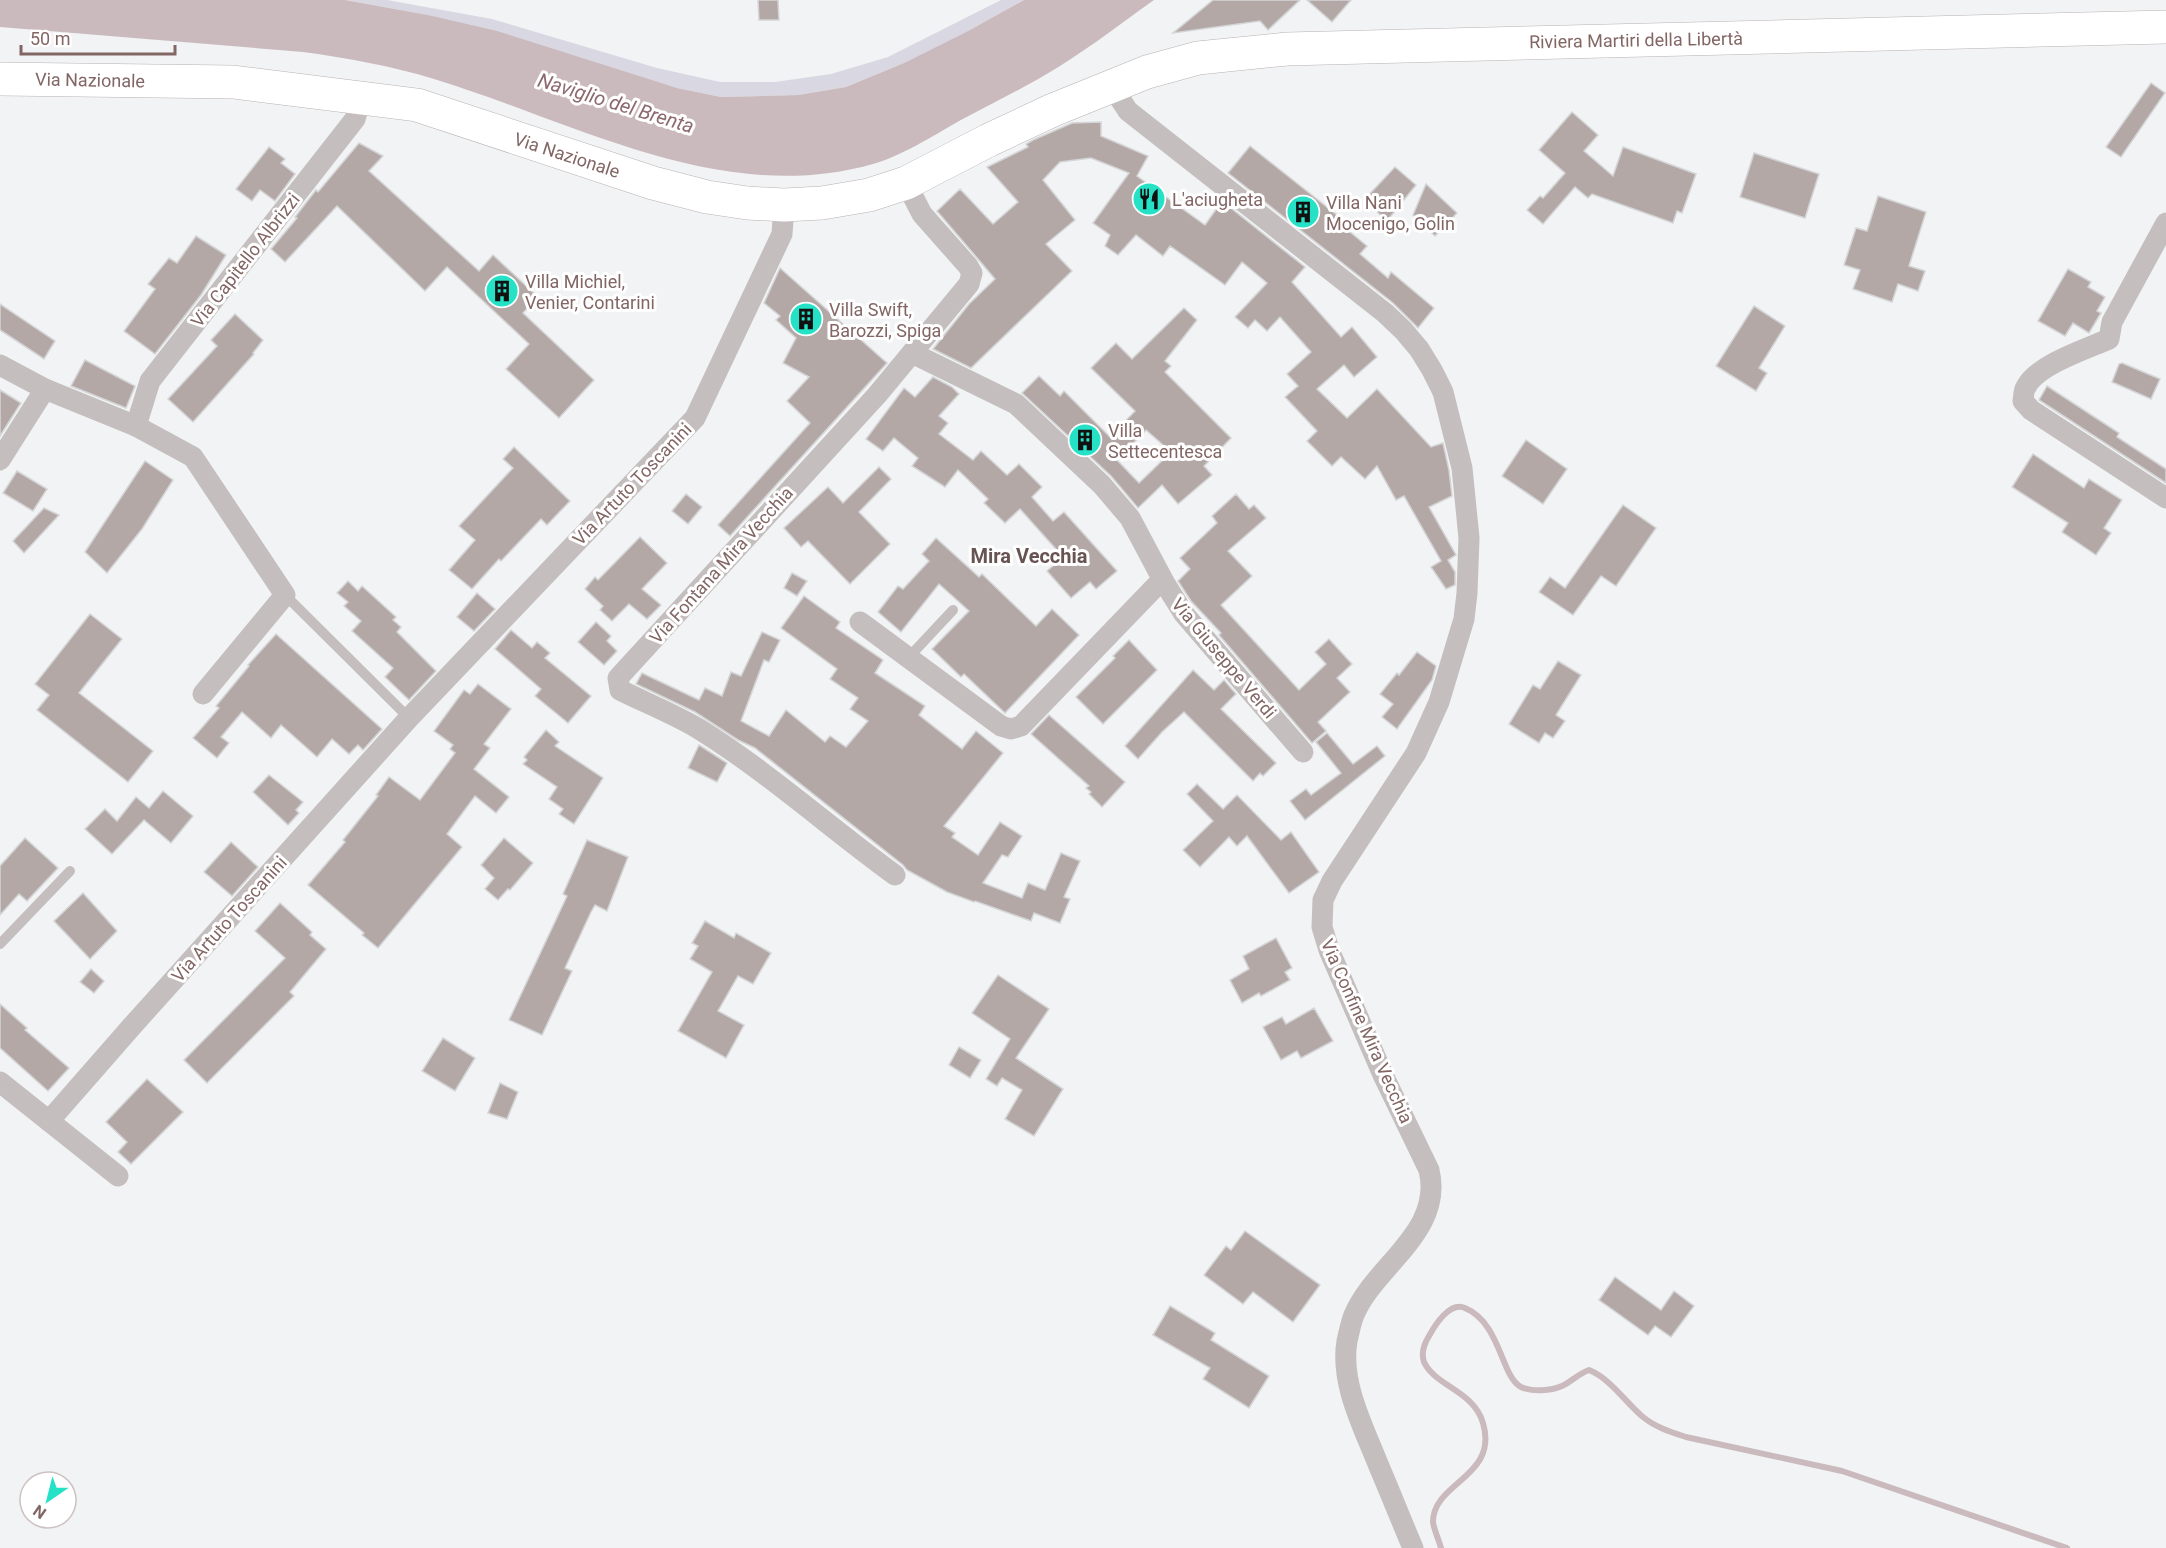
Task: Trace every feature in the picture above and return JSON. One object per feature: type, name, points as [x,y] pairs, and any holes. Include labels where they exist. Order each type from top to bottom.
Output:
[{"type":"main road","name":"Riviera Martiri della Libertà","points":[[1111,85],[1198,58],[1287,49],[2166,27]]},
{"type":"main road","name":"Via Nazionale","points":[[0,79],[232,82],[417,105],[653,183],[737,201],[784,205],[822,203],[869,195],[906,183],[989,140],[1111,85]]},
{"type":"street","name":"Via Confine Mira Vecchia","points":[[1111,85],[1128,111],[1404,330],[1428,363],[1443,392],[1462,468],[1469,538],[1464,620],[1439,702],[1416,753],[1332,881],[1323,900],[1322,927],[1329,950],[1384,1077],[1429,1170],[1432,1186],[1430,1202],[1423,1219],[1414,1235],[1362,1301],[1354,1315],[1347,1342],[1346,1362],[1350,1389],[1413,1548]]},
{"type":"street","name":"Via Capitello Albrizzi","points":[[136,426],[150,381],[355,119],[361,98]]},
{"type":"street","name":"Via Fontana Mira Vecchia","points":[[895,875],[738,755],[696,728],[620,690],[618,678],[877,395],[969,284],[972,273],[968,266],[922,214],[906,183]]},
{"type":"street","name":"Via Artuto Toscanini","points":[[49,1121],[409,718],[695,418],[782,234],[784,205]]},
{"type":"street","points":[[2166,223],[2112,322],[2109,339],[2057,362],[2034,376],[2024,389],[2024,401],[2031,410],[2166,498]]},
{"type":"street","name":"Via Giuseppe Verdi","points":[[912,353],[1016,404],[1102,485],[1130,518],[1184,614],[1303,752]]},
{"type":"street","points":[[0,365],[45,389],[136,426],[193,457],[285,595],[202,694]]},
{"type":"street","points":[[0,460],[45,389]]},
{"type":"street","points":[[860,622],[1001,726],[1011,729],[1021,726],[1155,587],[1164,582]]},
{"type":"street","points":[[0,1082],[118,1176]]},
{"type":"lane","points":[[285,595],[409,718]]},
{"type":"lane","points":[[909,657],[953,610]]},
{"type":"lane","points":[[0,944],[70,871]]},
{"type":"shaded area","points":[[345,0],[387,0],[492,19],[657,68],[720,82],[775,82],[831,74],[888,57],[1001,0],[1024,0],[904,63],[846,87],[798,95],[721,97],[677,88],[428,15]]},
{"type":"water","name":"Naviglio del Brenta","points":[[0,0],[345,0],[428,15],[497,31],[677,88],[721,97],[798,95],[846,87],[904,63],[1024,0],[1154,0],[1048,73],[894,156],[873,164],[816,174],[760,175],[704,167],[649,154],[434,79],[369,63],[303,52],[0,27]]},
{"type":"building","points":[[758,0],[778,0],[779,20],[759,20]]},
{"type":"building","points":[[1213,0],[1300,0],[1268,30],[1260,21],[1173,33]]},
{"type":"building","points":[[1307,0],[1351,0],[1332,22]]},
{"type":"building","points":[[2151,83],[2165,93],[2121,157],[2106,147]]},
{"type":"building","points":[[1572,112],[1598,135],[1584,151],[1613,176],[1623,147],[1696,174],[1682,213],[1677,211],[1673,223],[1592,194],[1588,198],[1575,187],[1543,224],[1527,210],[1540,196],[1543,198],[1565,173],[1539,150]]},
{"type":"building","points":[[1101,122],[1101,136],[1148,156],[1137,176],[1205,225],[1222,201],[1305,267],[1292,282],[1341,337],[1352,327],[1377,357],[1354,377],[1344,365],[1317,389],[1347,418],[1377,389],[1431,447],[1443,443],[1452,496],[1429,507],[1456,555],[1448,560],[1455,572],[1455,585],[1446,589],[1431,567],[1441,561],[1404,496],[1396,500],[1377,466],[1365,479],[1341,457],[1332,466],[1307,441],[1317,431],[1285,397],[1298,386],[1287,374],[1311,352],[1280,317],[1267,331],[1255,320],[1248,328],[1235,317],[1267,283],[1242,262],[1225,285],[1170,246],[1163,256],[1136,235],[1118,255],[1105,246],[1110,235],[1093,223],[1129,173],[1091,158],[1060,162],[1043,180],[1075,220],[1046,244],[1072,271],[971,368],[933,349],[969,304],[995,279],[937,211],[960,189],[993,224],[1018,202],[987,167],[1028,147],[1026,144],[1033,140],[1072,123]]},
{"type":"building","points":[[359,143],[383,156],[369,171],[479,271],[493,255],[538,297],[523,313],[594,380],[559,418],[506,369],[529,344],[447,267],[425,291],[337,206],[285,262],[271,249],[297,218],[295,217],[316,190],[318,192]]},
{"type":"building","points":[[1250,146],[1342,219],[1339,223],[1367,246],[1360,254],[1388,278],[1391,272],[1434,308],[1418,328],[1393,303],[1228,173]]},
{"type":"building","points":[[269,147],[285,159],[281,163],[295,174],[275,201],[260,190],[252,201],[236,189]]},
{"type":"building","points":[[1754,153],[1819,174],[1805,218],[1740,197]]},
{"type":"building","points":[[1395,167],[1416,185],[1387,221],[1364,200]]},
{"type":"building","points":[[1426,184],[1457,213],[1435,236],[1413,215]]},
{"type":"building","points":[[1878,196],[1926,212],[1909,266],[1925,271],[1918,291],[1898,284],[1892,302],[1853,289],[1860,270],[1844,265],[1856,228],[1867,231]]},
{"type":"building","points":[[196,236],[226,255],[201,295],[155,354],[124,331],[155,289],[148,284],[169,258],[177,263]]},
{"type":"building","points":[[780,268],[887,363],[730,536],[718,525],[810,423],[787,401],[809,377],[783,363],[796,338],[776,320],[780,316],[764,303]]},
{"type":"building","points":[[2068,269],[2091,282],[2088,287],[2105,297],[2097,311],[2101,313],[2089,333],[2073,323],[2065,336],[2038,321]]},
{"type":"building","points":[[0,304],[55,341],[44,359],[0,330]]},
{"type":"building","points":[[1754,306],[1785,326],[1759,368],[1767,373],[1756,391],[1716,366]]},
{"type":"building","points":[[1184,308],[1197,320],[1165,361],[1171,366],[1165,372],[1231,438],[1204,466],[1212,475],[1178,504],[1162,485],[1138,508],[1111,476],[1022,393],[1039,376],[1060,396],[1064,391],[1110,437],[1135,411],[1091,368],[1116,343],[1132,359]],"holes":[[[1146,430],[1171,452],[1139,483],[1117,460]]]},
{"type":"building","points":[[235,314],[263,340],[254,354],[193,422],[168,399],[217,346],[211,340]]},
{"type":"building","points":[[85,360],[135,386],[126,408],[71,386]]},
{"type":"building","points":[[2122,363],[2160,379],[2151,399],[2112,382],[2119,364]]},
{"type":"building","points":[[933,377],[952,387],[959,394],[939,416],[948,423],[939,434],[973,460],[981,451],[1007,475],[1019,464],[1042,487],[1032,497],[1053,521],[1064,512],[1117,571],[1096,589],[1090,582],[1071,598],[1047,571],[1063,557],[1020,509],[1005,523],[984,503],[988,499],[958,470],[945,487],[912,466],[918,458],[894,438],[883,451],[866,439],[904,388],[915,397]]},
{"type":"building","points":[[2047,386],[2119,433],[2117,437],[2166,469],[2166,483],[2039,400]]},
{"type":"building","points":[[0,390],[21,403],[0,436]]},
{"type":"building","points":[[1526,440],[1567,469],[1543,504],[1502,476]]},
{"type":"building","points":[[514,447],[570,501],[547,525],[541,519],[501,561],[499,559],[472,589],[449,570],[475,540],[459,526],[513,468],[503,459]]},
{"type":"building","points":[[2033,454],[2084,488],[2089,479],[2122,500],[2104,528],[2111,533],[2096,555],[2062,532],[2068,523],[2012,487]]},
{"type":"building","points":[[145,461],[173,480],[142,529],[107,573],[85,552]]},
{"type":"building","points":[[879,467],[891,479],[859,512],[890,544],[850,584],[808,541],[801,547],[784,528],[828,487],[843,503]]},
{"type":"building","points":[[17,471],[47,489],[33,511],[3,493]]},
{"type":"building","points":[[686,494],[702,507],[688,524],[672,511]]},
{"type":"building","points":[[1236,494],[1249,509],[1254,505],[1266,518],[1228,551],[1252,576],[1221,605],[1299,690],[1326,664],[1315,652],[1329,639],[1352,664],[1337,678],[1350,692],[1318,722],[1326,731],[1312,743],[1219,635],[1221,633],[1191,601],[1178,581],[1190,569],[1180,558],[1217,523],[1212,516]]},
{"type":"building","points":[[1623,505],[1656,528],[1616,586],[1601,576],[1573,615],[1539,592],[1550,577],[1565,588]]},
{"type":"building","points":[[44,508],[59,515],[24,553],[13,541]]},
{"type":"building","points":[[640,537],[667,563],[642,589],[661,605],[647,619],[629,604],[612,621],[600,610],[603,606],[585,589],[595,577],[598,580]]},
{"type":"building","points":[[936,538],[979,577],[982,574],[1036,626],[1052,609],[1079,635],[1005,713],[964,674],[961,677],[932,649],[969,611],[939,584],[901,632],[878,612],[898,586],[903,589],[929,561],[922,554]]},
{"type":"building","points":[[792,573],[807,581],[797,596],[784,588]]},
{"type":"building","points":[[348,581],[358,591],[362,586],[396,617],[393,620],[401,627],[397,632],[436,671],[409,700],[385,677],[393,668],[352,631],[361,621],[344,606],[348,602],[337,593]]},
{"type":"building","points":[[477,593],[495,609],[474,631],[457,617]]},
{"type":"building","points":[[804,596],[840,622],[836,628],[883,660],[875,673],[925,706],[919,715],[962,749],[976,731],[1003,753],[944,826],[955,833],[952,837],[978,855],[1000,822],[1022,836],[1008,857],[1002,855],[983,883],[1022,898],[1028,883],[1045,890],[1061,853],[1080,861],[1064,897],[1070,899],[1060,923],[1034,913],[1031,921],[974,902],[947,892],[907,870],[755,748],[738,740],[695,712],[636,684],[642,673],[699,700],[705,688],[722,696],[731,672],[741,676],[762,632],[780,640],[769,662],[764,660],[741,721],[769,736],[786,710],[825,742],[830,736],[846,747],[868,721],[850,709],[858,698],[830,679],[837,669],[781,628]]},
{"type":"building","points":[[90,614],[122,639],[79,693],[153,751],[128,782],[37,710],[49,695],[35,684]]},
{"type":"building","points":[[596,622],[611,636],[607,641],[617,651],[604,665],[578,642]]},
{"type":"building","points":[[511,630],[532,648],[537,642],[550,653],[545,658],[591,696],[568,723],[535,696],[541,689],[495,649]]},
{"type":"building","points":[[276,634],[382,729],[363,750],[358,745],[349,754],[332,739],[317,757],[281,725],[271,738],[242,712],[221,737],[229,743],[217,758],[193,738],[219,708],[216,706],[248,665]]},
{"type":"building","points":[[1129,640],[1157,670],[1103,724],[1076,697],[1115,658],[1113,656]]},
{"type":"building","points":[[1417,652],[1436,666],[1432,680],[1397,729],[1382,717],[1393,704],[1380,694]]},
{"type":"building","points":[[1558,661],[1581,675],[1556,715],[1565,721],[1553,738],[1545,733],[1539,743],[1509,724],[1533,685],[1540,689]]},
{"type":"building","points":[[1193,670],[1214,690],[1224,680],[1236,694],[1221,709],[1276,763],[1263,776],[1260,773],[1253,781],[1184,712],[1138,759],[1125,746]]},
{"type":"building","points":[[478,684],[511,709],[484,744],[490,748],[474,769],[509,797],[496,813],[475,796],[447,834],[462,847],[378,948],[308,885],[345,842],[343,840],[378,796],[376,795],[389,777],[420,800],[455,753],[450,749],[453,745],[434,731],[464,690],[470,694]]},
{"type":"building","points":[[1049,715],[1125,782],[1102,807],[1089,794],[1091,792],[1086,788],[1089,786],[1031,734]]},
{"type":"building","points":[[546,730],[559,742],[555,746],[603,778],[574,824],[559,814],[563,809],[549,799],[557,787],[523,764],[527,760],[524,757]]},
{"type":"building","points":[[1327,733],[1353,764],[1377,746],[1385,756],[1305,820],[1290,801],[1306,789],[1311,795],[1341,773],[1316,742]]},
{"type":"building","points":[[699,745],[727,763],[717,782],[688,768]]},
{"type":"building","points":[[269,775],[303,802],[296,810],[299,813],[288,825],[253,792]]},
{"type":"building","points":[[1197,784],[1223,809],[1237,795],[1281,840],[1291,832],[1319,872],[1289,893],[1247,836],[1237,846],[1229,837],[1200,867],[1183,850],[1213,821],[1187,794]]},
{"type":"building","points":[[163,791],[193,816],[171,843],[144,820],[112,854],[85,829],[105,809],[117,821],[136,797],[149,808]]},
{"type":"building","points":[[25,838],[58,868],[27,901],[19,894],[0,915],[0,866]]},
{"type":"building","points":[[504,838],[533,863],[510,890],[508,889],[498,900],[485,889],[494,878],[481,865]]},
{"type":"building","points":[[587,840],[628,857],[607,911],[595,905],[591,912],[565,968],[572,971],[542,1035],[509,1020],[567,896],[563,894]]},
{"type":"building","points":[[231,842],[258,867],[232,896],[204,872]]},
{"type":"building","points":[[83,893],[117,931],[90,959],[54,921]]},
{"type":"building","points":[[280,903],[312,932],[310,935],[326,949],[290,992],[294,996],[207,1083],[184,1060],[285,958],[255,931]]},
{"type":"building","points":[[705,921],[734,938],[736,933],[771,953],[753,984],[738,976],[718,1011],[744,1025],[726,1058],[678,1031],[712,972],[690,959],[698,946],[692,943]]},
{"type":"building","points":[[1276,938],[1292,968],[1285,972],[1290,980],[1261,996],[1259,993],[1242,1003],[1230,980],[1249,969],[1243,956]]},
{"type":"building","points":[[91,969],[104,981],[94,993],[80,982]]},
{"type":"building","points":[[998,975],[1049,1009],[1016,1058],[1063,1089],[1034,1136],[1005,1119],[1022,1090],[1002,1078],[997,1086],[986,1079],[1010,1039],[972,1013]]},
{"type":"building","points":[[0,1004],[27,1028],[25,1030],[69,1068],[48,1091],[0,1048]]},
{"type":"building","points":[[1314,1008],[1333,1041],[1301,1058],[1297,1051],[1281,1060],[1263,1027],[1282,1017],[1286,1024]]},
{"type":"building","points":[[443,1038],[475,1058],[455,1091],[422,1071]]},
{"type":"building","points":[[959,1047],[981,1060],[970,1078],[949,1065]]},
{"type":"building","points":[[147,1079],[183,1112],[131,1164],[118,1152],[127,1142],[106,1122]]},
{"type":"building","points":[[500,1083],[518,1092],[507,1119],[488,1113]]},
{"type":"building","points":[[1245,1231],[1320,1285],[1293,1322],[1253,1292],[1243,1304],[1204,1275],[1226,1246],[1231,1250]]},
{"type":"building","points":[[1615,1277],[1661,1310],[1674,1291],[1694,1306],[1671,1337],[1655,1326],[1648,1335],[1599,1300]]},
{"type":"building","points":[[1170,1306],[1215,1333],[1211,1340],[1269,1376],[1249,1408],[1203,1379],[1210,1368],[1153,1335]]},
{"type":"waterway","points":[[1441,1548],[1433,1522],[1436,1508],[1443,1497],[1474,1468],[1482,1456],[1485,1441],[1483,1423],[1472,1403],[1429,1370],[1423,1359],[1424,1345],[1435,1326],[1449,1311],[1459,1307],[1477,1315],[1486,1325],[1509,1373],[1514,1381],[1525,1389],[1558,1388],[1589,1370],[1611,1385],[1643,1417],[1669,1431],[1686,1437],[1842,1471],[2067,1548]]},
{"type":"place","name":"L'aciugheta","points":[[1149,199]]},
{"type":"place","name":"Villa Nani Mocenigo, Golin","points":[[1303,212]]},
{"type":"place","name":"Villa Michiel, Venier, Contarini","points":[[502,291]]},
{"type":"place","name":"Villa Swift, Barozzi, Spiga","points":[[806,319]]},
{"type":"place","name":"Villa Settecentesca","points":[[1085,440]]},
{"type":"district","name":"Mira Vecchia","points":[[1029,556]]}]
